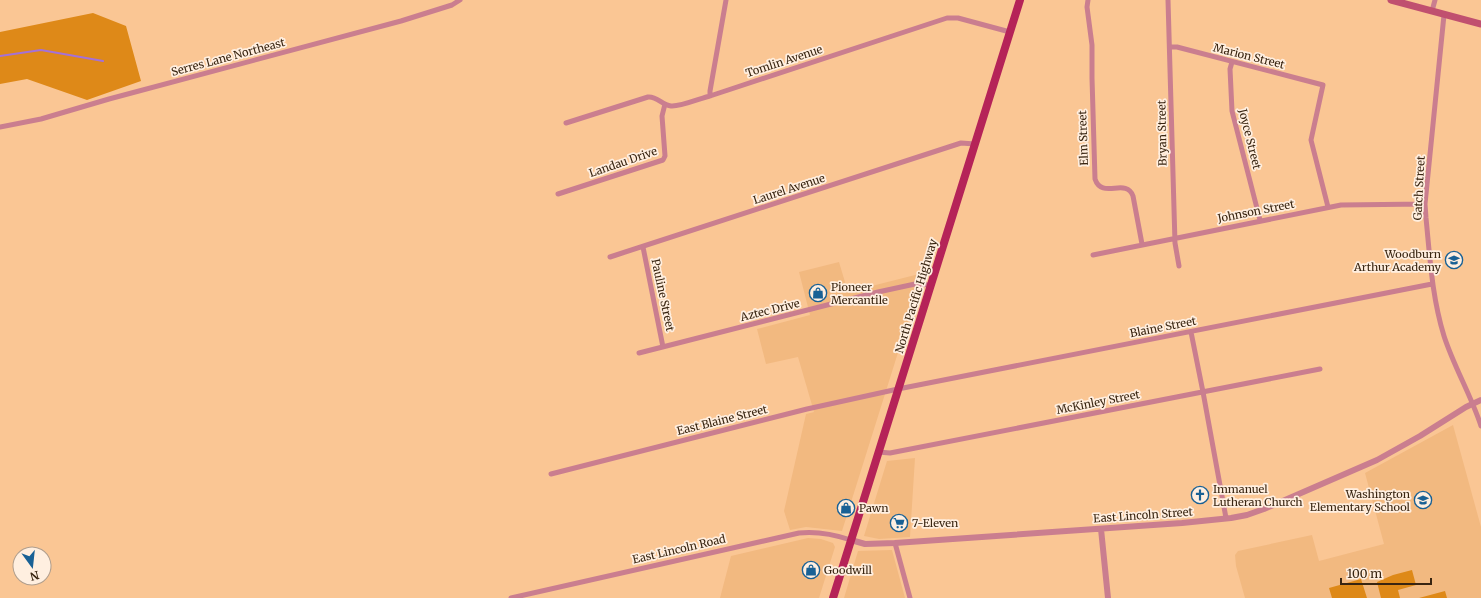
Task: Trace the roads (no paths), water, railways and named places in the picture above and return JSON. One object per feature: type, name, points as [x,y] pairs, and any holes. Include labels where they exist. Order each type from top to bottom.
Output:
[{"type":"main road","name":"North Pacific Highway","points":[[833,598],[1020,0]]},
{"type":"main road","points":[[1391,0],[1481,24]]},
{"type":"street","name":"Serres Lane Northeast","points":[[0,127],[41,119],[109,99],[401,21],[452,5],[460,0]]},
{"type":"street","points":[[710,96],[726,0]]},
{"type":"street","name":"Elm Street","points":[[1088,0],[1087,7],[1092,46],[1095,179],[1101,188],[1108,189],[1125,187],[1130,190],[1133,196],[1142,244]]},
{"type":"street","name":"Bryan Street","points":[[1168,0],[1175,238],[1179,266]]},
{"type":"street","points":[[1432,11],[1435,0]]},
{"type":"street","name":"Gatch Street","points":[[1444,14],[1425,204],[1432,284],[1435,302],[1444,335],[1474,403],[1481,426]]},
{"type":"street","name":"Tomlin Avenue","points":[[566,123],[645,97],[654,97],[665,104],[676,106],[947,18],[958,18],[1010,32]]},
{"type":"street","name":"Marion Street","points":[[1170,47],[1177,47],[1323,85],[1311,140],[1328,207]]},
{"type":"street","name":"Joyce Street","points":[[1232,62],[1230,69],[1232,111],[1260,220]]},
{"type":"street","name":"Landau Drive","points":[[558,194],[663,160],[665,156],[662,116],[665,104]]},
{"type":"street","name":"Laurel Avenue","points":[[610,257],[961,143],[975,144]]},
{"type":"street","name":"Johnson Street","points":[[1093,255],[1328,207],[1354,204],[1425,204]]},
{"type":"street","name":"Pauline Street","points":[[643,247],[663,347]]},
{"type":"street","name":"Aztec Drive","points":[[639,354],[915,284],[930,285]]},
{"type":"street","name":"Blaine Street","points":[[898,389],[1432,284]]},
{"type":"street","points":[[1191,332],[1204,392],[1226,518]]},
{"type":"street","name":"McKinley Street","points":[[878,452],[890,453],[1320,369]]},
{"type":"street","name":"East Blaine Street","points":[[551,474],[807,409],[898,389]]},
{"type":"street","name":"East Lincoln Street","points":[[851,540],[865,544],[895,543],[1101,529],[1226,518],[1258,512],[1366,465],[1410,442],[1481,400]]},
{"type":"street","points":[[1101,529],[1108,598]]},
{"type":"street","name":"East Lincoln Road","points":[[511,598],[809,532],[822,532],[851,540]]},
{"type":"street","points":[[895,543],[910,598]]},
{"type":"waterway","points":[[0,56],[41,50],[103,61]]},
{"type":"place","name":"Woodburn Arthur Academy","points":[[1454,260]]},
{"type":"place","name":"Pioneer Mercantile","points":[[818,293]]},
{"type":"place","name":"Immanuel Lutheran Church","points":[[1200,495]]},
{"type":"place","name":"Washington Elementary School","points":[[1423,500]]},
{"type":"place","name":"Pawn","points":[[846,508]]},
{"type":"place","name":"7-Eleven","points":[[899,523]]},
{"type":"place","name":"Goodwill","points":[[811,570]]}]
